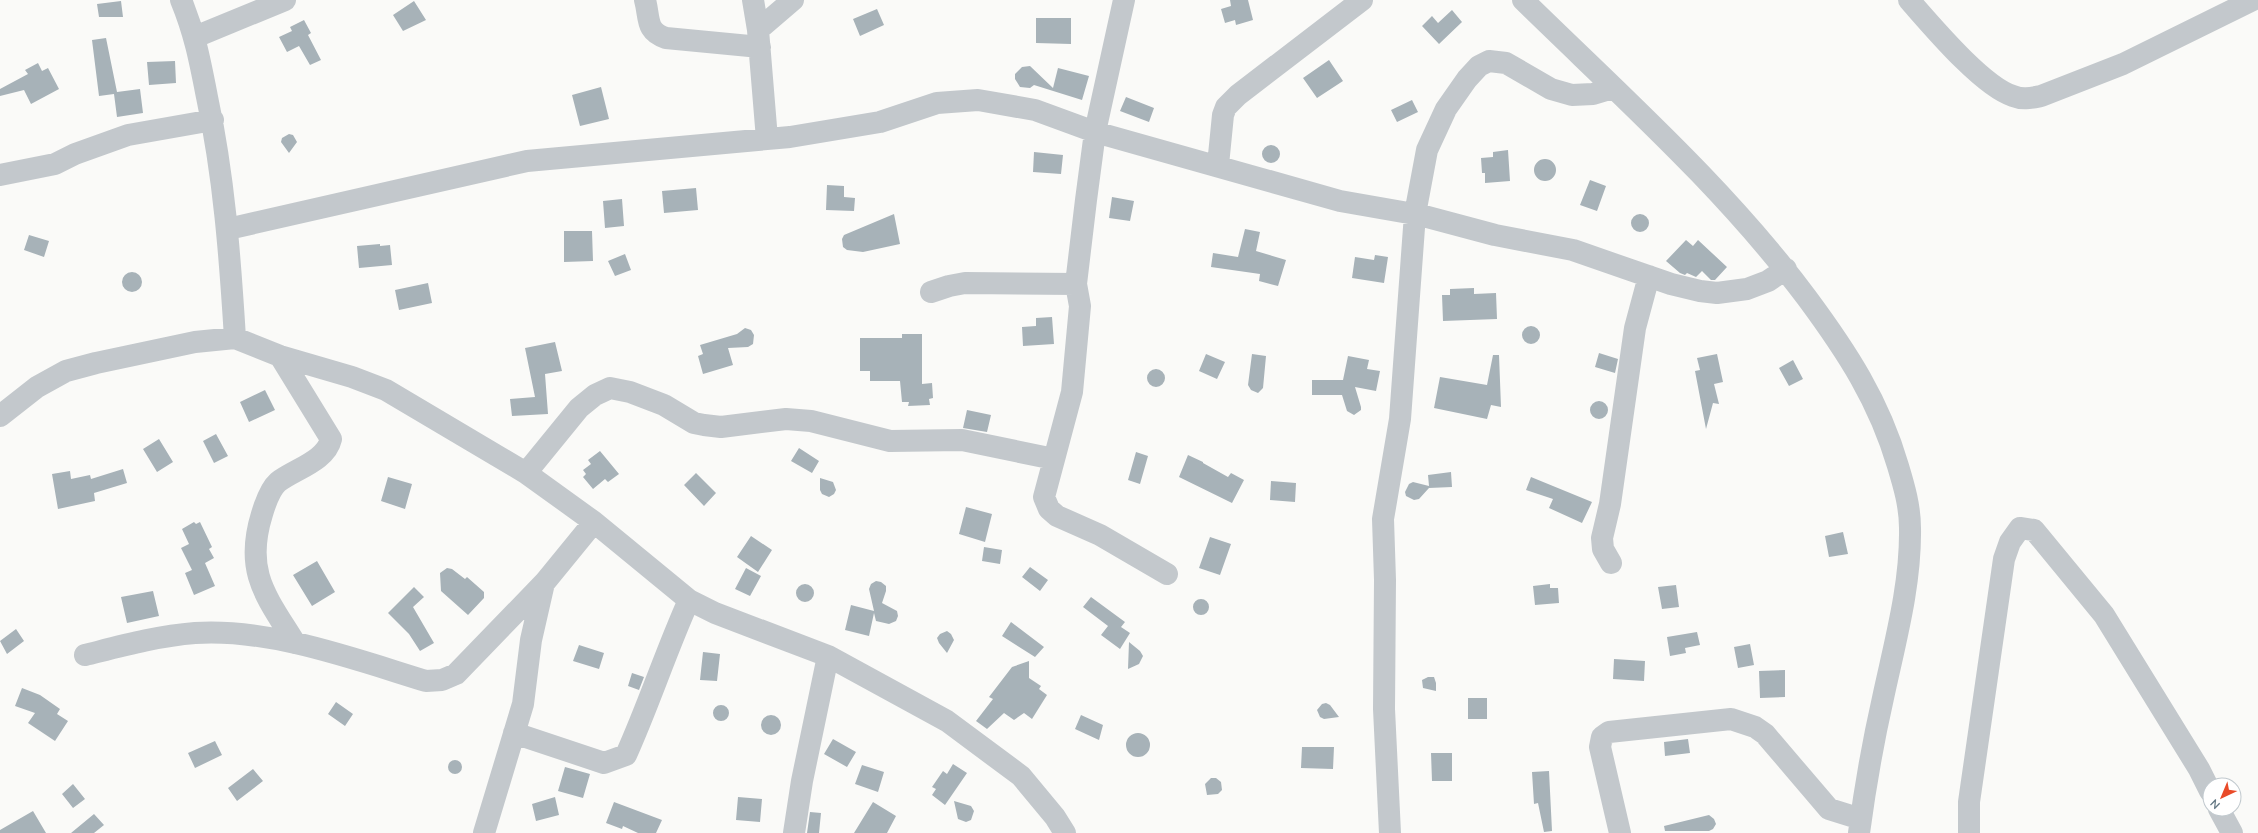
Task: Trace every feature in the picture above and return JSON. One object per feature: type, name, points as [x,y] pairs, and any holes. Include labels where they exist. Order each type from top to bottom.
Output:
[{"type":"street","points":[[181,0],[195,37],[213,120],[228,229],[235,338]]},
{"type":"street","points":[[195,37],[285,0]]},
{"type":"street","points":[[645,0],[651,29],[657,35],[666,38],[759,39],[793,0]]},
{"type":"street","points":[[753,0],[759,39],[768,139]]},
{"type":"street","points":[[1124,0],[1095,132],[1076,284],[1080,306],[1072,392],[1044,497],[1049,509],[1057,516],[1100,535],[1167,574]]},
{"type":"street","points":[[1218,165],[1223,115],[1226,107],[1238,95],[1362,0]]},
{"type":"street","points":[[1523,0],[1722,195],[1786,269],[1837,336],[1876,404],[1893,447],[1908,500],[1910,552],[1898,631],[1869,768],[1860,826],[1829,809],[1765,734],[1755,727],[1731,719],[1609,732],[1602,737],[1600,747],[1620,833]]},
{"type":"street","points":[[1909,0],[1966,61],[2000,91],[2014,97],[2027,99],[2041,96],[2123,64],[2253,0]]},
{"type":"street","points":[[1390,833],[1384,710],[1385,580],[1383,519],[1400,419],[1415,214],[1427,150],[1446,109],[1479,66],[1489,61],[1506,63],[1552,90],[1572,94],[1593,94],[1613,88]]},
{"type":"street","points":[[228,229],[527,162],[790,137],[880,122],[937,104],[978,100],[1035,110],[1095,132],[1218,165],[1340,201],[1415,214],[1495,235],[1573,250],[1678,286],[1717,293],[1747,289],[1768,281],[1786,269]]},
{"type":"street","points":[[0,176],[55,164],[75,154],[128,135],[213,120]]},
{"type":"street","points":[[1611,563],[1603,549],[1602,538],[1610,504],[1635,328],[1649,276]]},
{"type":"street","points":[[931,292],[965,283],[1076,284]]},
{"type":"street","points":[[0,416],[37,387],[66,371],[96,363],[195,342],[235,338],[280,356],[352,377],[386,390],[526,473],[594,522],[689,600],[716,613],[828,656],[879,682],[947,721],[1021,776],[1055,817],[1065,833]]},
{"type":"street","points":[[280,356],[331,439],[330,445],[321,455],[277,483],[266,502],[254,549],[258,574],[266,596],[295,643]]},
{"type":"street","points":[[526,473],[579,408],[595,394],[610,388],[630,392],[664,405],[694,423],[704,425],[721,427],[786,419],[811,421],[890,441],[962,440],[1054,459]]},
{"type":"street","points":[[85,654],[154,638],[196,633],[242,635],[295,643],[426,681],[442,680],[456,674],[545,582],[594,522]]},
{"type":"street","points":[[1969,833],[1969,802],[2004,559],[2010,542],[2020,528],[2034,530],[2104,615],[2203,777]]},
{"type":"street","points":[[484,833],[522,704],[531,640],[545,582]]},
{"type":"street","points":[[514,733],[604,764],[626,755],[649,703],[668,646],[689,600]]},
{"type":"street","points":[[794,833],[803,773],[828,656]]},
{"type":"street","points":[[2223,817],[2232,833]]},
{"type":"building","points":[[1230,0],[1248,0],[1253,20],[1236,25],[1235,20],[1225,23],[1221,9],[1231,6]]},
{"type":"building","points":[[121,1],[123,17],[99,17],[97,4]]},
{"type":"building","points":[[414,1],[426,20],[403,31],[393,15]]},
{"type":"building","points":[[877,9],[884,25],[860,36],[853,19]]},
{"type":"building","points":[[1452,10],[1462,22],[1439,44],[1422,26],[1432,16],[1438,23]]},
{"type":"building","points":[[1036,18],[1071,18],[1071,44],[1036,43]]},
{"type":"building","points":[[304,20],[311,33],[308,35],[321,60],[310,65],[299,46],[287,52],[279,37],[292,31],[290,27]]},
{"type":"building","points":[[106,38],[117,92],[140,89],[143,113],[117,117],[114,94],[99,96],[92,40]]},
{"type":"building","points":[[1329,60],[1343,81],[1317,98],[1303,78]]},
{"type":"building","points":[[175,61],[176,83],[149,85],[147,62]]},
{"type":"building","points":[[38,63],[42,71],[48,68],[59,89],[31,104],[24,90],[0,96],[0,89],[28,74],[25,70]]},
{"type":"building","points":[[1030,66],[1053,88],[1058,68],[1089,76],[1082,100],[1034,85],[1030,88],[1020,87],[1015,79],[1015,74],[1022,67]]},
{"type":"building","points":[[601,87],[609,119],[580,126],[572,95]]},
{"type":"building","points":[[1126,97],[1154,108],[1149,122],[1120,111]]},
{"type":"building","points":[[1412,100],[1418,112],[1397,122],[1391,110]]},
{"type":"building","points":[[289,134],[293,135],[297,142],[289,153],[281,142],[282,138]]},
{"type":"building","points":[[1271,145],[1277,148],[1280,154],[1277,160],[1271,163],[1265,160],[1262,154],[1265,148]]},
{"type":"building","points":[[1508,150],[1510,181],[1485,183],[1485,173],[1482,173],[1481,158],[1493,157],[1493,152]]},
{"type":"building","points":[[1034,152],[1063,155],[1061,174],[1033,172]]},
{"type":"building","points":[[1545,159],[1549,160],[1555,166],[1555,174],[1549,180],[1545,181],[1541,180],[1535,174],[1534,170],[1535,166],[1541,160]]},
{"type":"building","points":[[1590,180],[1606,186],[1597,211],[1580,205]]},
{"type":"building","points":[[827,185],[844,186],[844,197],[855,198],[854,211],[826,210]]},
{"type":"building","points":[[696,188],[698,210],[664,213],[662,191]]},
{"type":"building","points":[[1112,197],[1134,201],[1130,221],[1109,218]]},
{"type":"building","points":[[622,199],[624,226],[605,228],[603,201]]},
{"type":"building","points":[[894,214],[900,244],[863,252],[847,250],[843,247],[842,239],[844,235]]},
{"type":"building","points":[[1636,214],[1644,214],[1649,219],[1647,230],[1644,232],[1636,232],[1631,227],[1631,219]]},
{"type":"building","points":[[1245,229],[1260,232],[1256,251],[1286,260],[1278,286],[1259,281],[1260,274],[1211,267],[1213,253],[1238,257]]},
{"type":"building","points":[[564,231],[592,231],[593,261],[564,262]]},
{"type":"building","points":[[29,235],[49,241],[44,257],[24,250]]},
{"type":"building","points":[[1686,240],[1693,246],[1698,240],[1727,267],[1715,280],[1711,280],[1702,271],[1696,277],[1687,273],[1685,275],[1680,273],[1666,261]]},
{"type":"building","points":[[380,244],[380,246],[390,245],[392,265],[359,268],[357,246]]},
{"type":"building","points":[[625,254],[631,270],[615,276],[608,261]]},
{"type":"building","points":[[1375,255],[1388,257],[1384,283],[1352,278],[1355,257],[1374,260]]},
{"type":"building","points":[[132,272],[139,275],[142,282],[139,289],[132,292],[125,289],[122,282],[125,275]]},
{"type":"building","points":[[428,283],[432,303],[399,310],[395,290]]},
{"type":"building","points":[[1474,288],[1474,294],[1496,293],[1497,319],[1443,321],[1442,295],[1450,295],[1450,289]]},
{"type":"building","points":[[1052,317],[1054,344],[1023,346],[1022,327],[1036,326],[1036,318]]},
{"type":"building","points":[[1527,326],[1535,326],[1540,331],[1538,342],[1535,344],[1527,344],[1522,339],[1522,331]]},
{"type":"building","points":[[745,328],[751,330],[754,335],[753,344],[748,347],[728,348],[733,365],[703,374],[698,356],[703,354],[700,345],[737,334]]},
{"type":"building","points":[[902,334],[922,334],[922,384],[932,383],[933,398],[929,399],[930,405],[908,406],[909,402],[902,402],[900,381],[870,381],[870,371],[860,371],[860,338],[902,338]]},
{"type":"building","points":[[555,342],[562,371],[545,374],[548,414],[512,416],[510,399],[535,397],[525,348]]},
{"type":"building","points":[[1599,353],[1618,359],[1615,373],[1595,367]]},
{"type":"building","points":[[1206,354],[1225,362],[1217,379],[1199,371]]},
{"type":"building","points":[[1252,354],[1266,356],[1263,388],[1258,393],[1251,390],[1248,385]]},
{"type":"building","points":[[1717,354],[1723,382],[1714,384],[1719,404],[1713,403],[1706,429],[1695,371],[1700,370],[1697,358]]},
{"type":"building","points":[[1493,355],[1499,355],[1501,407],[1491,405],[1487,419],[1434,408],[1440,377],[1487,385]]},
{"type":"building","points":[[1348,356],[1369,360],[1367,369],[1380,371],[1376,391],[1355,387],[1361,410],[1354,415],[1347,411],[1342,395],[1312,395],[1312,380],[1343,380]]},
{"type":"building","points":[[1793,360],[1803,379],[1789,386],[1779,368]]},
{"type":"building","points":[[1156,369],[1162,372],[1165,378],[1162,384],[1156,387],[1150,384],[1147,378],[1150,372]]},
{"type":"building","points":[[265,390],[275,410],[249,422],[240,402]]},
{"type":"building","points":[[1599,401],[1605,404],[1608,410],[1605,416],[1599,419],[1593,416],[1590,410],[1593,404]]},
{"type":"building","points":[[967,410],[991,415],[987,432],[963,428]]},
{"type":"building","points":[[216,434],[228,456],[214,463],[203,441]]},
{"type":"building","points":[[159,439],[173,462],[157,472],[143,449]]},
{"type":"building","points":[[799,448],[819,461],[812,473],[791,461]]},
{"type":"building","points":[[600,451],[619,474],[608,482],[605,479],[593,489],[583,477],[586,474],[583,470],[591,464],[588,460]]},
{"type":"building","points":[[1136,452],[1148,456],[1140,484],[1128,480]]},
{"type":"building","points":[[1188,455],[1228,477],[1231,473],[1244,480],[1232,503],[1179,477]]},
{"type":"building","points":[[123,469],[127,483],[94,493],[95,501],[58,509],[52,474],[70,471],[71,479],[90,475],[91,479]]},
{"type":"building","points":[[1451,472],[1452,487],[1429,488],[1419,499],[1414,500],[1406,496],[1405,492],[1409,484],[1413,482],[1429,486],[1428,475]]},
{"type":"building","points":[[696,473],[716,493],[704,506],[684,485]]},
{"type":"building","points":[[388,477],[412,484],[405,509],[381,501]]},
{"type":"building","points":[[1531,477],[1592,502],[1582,523],[1549,508],[1553,499],[1526,490]]},
{"type":"building","points":[[820,478],[833,482],[836,490],[834,494],[829,497],[822,494],[820,490]]},
{"type":"building","points":[[1271,481],[1296,483],[1295,502],[1270,500]]},
{"type":"building","points":[[966,507],[992,514],[985,542],[959,534]]},
{"type":"building","points":[[194,522],[196,524],[200,522],[212,547],[209,549],[214,558],[205,563],[215,586],[194,595],[185,573],[192,570],[181,548],[189,544],[182,529]]},
{"type":"building","points":[[1843,532],[1848,554],[1829,557],[1825,536]]},
{"type":"building","points":[[751,536],[772,550],[758,572],[737,557]]},
{"type":"building","points":[[1210,537],[1231,544],[1220,575],[1199,568]]},
{"type":"building","points":[[984,547],[1002,550],[1000,564],[982,561]]},
{"type":"building","points":[[317,561],[335,592],[312,606],[293,575]]},
{"type":"building","points":[[1030,567],[1048,580],[1040,591],[1022,577]]},
{"type":"building","points":[[447,568],[452,569],[465,579],[467,577],[484,592],[484,598],[468,615],[441,591],[440,573]]},
{"type":"building","points":[[746,568],[761,576],[750,596],[735,589]]},
{"type":"building","points":[[876,581],[881,582],[886,586],[882,603],[897,611],[898,616],[896,621],[889,624],[876,621],[874,613],[869,636],[845,630],[851,605],[874,611],[869,589],[871,584]]},
{"type":"building","points":[[805,584],[811,587],[814,593],[811,599],[805,602],[799,599],[796,593],[799,587]]},
{"type":"building","points":[[1550,584],[1550,588],[1558,588],[1559,603],[1535,605],[1533,586]]},
{"type":"building","points":[[1676,585],[1679,607],[1662,609],[1658,587]]},
{"type":"building","points":[[414,587],[424,597],[413,607],[434,643],[420,651],[409,634],[388,613]]},
{"type":"building","points":[[153,591],[159,616],[127,623],[121,597]]},
{"type":"building","points":[[1091,597],[1125,622],[1121,627],[1130,633],[1120,649],[1101,635],[1108,626],[1083,607]]},
{"type":"building","points":[[1198,599],[1204,599],[1209,604],[1207,613],[1204,615],[1198,615],[1193,610],[1193,604]]},
{"type":"building","points":[[1011,622],[1044,647],[1035,657],[1002,636]]},
{"type":"building","points":[[16,629],[24,641],[7,654],[0,641]]},
{"type":"building","points":[[947,631],[951,634],[954,640],[947,653],[937,638],[940,634]]},
{"type":"building","points":[[1697,632],[1700,645],[1685,648],[1686,653],[1670,656],[1667,637]]},
{"type":"building","points":[[1129,642],[1140,651],[1143,656],[1139,664],[1128,669]]},
{"type":"building","points":[[1750,644],[1754,665],[1738,668],[1734,647]]},
{"type":"building","points":[[579,645],[604,653],[599,669],[573,661]]},
{"type":"building","points":[[703,652],[720,654],[717,681],[700,680]]},
{"type":"building","points":[[1614,659],[1645,661],[1644,681],[1613,679]]},
{"type":"building","points":[[1029,661],[1029,678],[1041,686],[1039,689],[1047,695],[1032,719],[1024,713],[1014,720],[1004,713],[987,729],[976,721],[993,699],[989,697],[1012,667]]},
{"type":"building","points":[[1785,670],[1785,697],[1760,698],[1759,671]]},
{"type":"building","points":[[632,673],[644,677],[639,690],[628,686]]},
{"type":"building","points":[[1428,677],[1434,677],[1436,691],[1423,688],[1422,680]]},
{"type":"building","points":[[22,688],[40,695],[60,709],[57,714],[68,721],[55,741],[28,723],[35,713],[15,706]]},
{"type":"building","points":[[1468,698],[1487,698],[1487,719],[1468,719]]},
{"type":"building","points":[[336,702],[353,714],[345,726],[328,714]]},
{"type":"building","points":[[1326,703],[1330,705],[1339,717],[1324,719],[1320,717],[1317,710],[1322,704]]},
{"type":"building","points":[[718,705],[724,705],[729,710],[727,719],[724,721],[718,721],[713,716],[713,710]]},
{"type":"building","points":[[771,715],[778,718],[781,725],[778,732],[771,735],[764,732],[761,725],[764,718]]},
{"type":"building","points":[[1081,715],[1103,725],[1099,740],[1075,729]]},
{"type":"building","points":[[1138,733],[1143,734],[1149,740],[1149,750],[1143,756],[1138,757],[1133,756],[1127,750],[1126,745],[1127,740],[1133,734]]},
{"type":"building","points":[[833,739],[856,752],[847,767],[824,754]]},
{"type":"building","points":[[1688,739],[1690,753],[1665,756],[1664,742]]},
{"type":"building","points":[[215,741],[222,755],[195,768],[188,753]]},
{"type":"building","points":[[1302,747],[1334,747],[1333,769],[1301,768]]},
{"type":"building","points":[[1431,753],[1452,753],[1452,781],[1432,781]]},
{"type":"building","points":[[452,760],[458,760],[462,764],[462,770],[458,774],[452,774],[448,770],[448,764]]},
{"type":"building","points":[[953,764],[967,773],[945,805],[932,795],[936,789],[932,787],[943,771],[947,774]]},
{"type":"building","points":[[862,765],[884,772],[878,792],[855,784]]},
{"type":"building","points":[[565,767],[590,774],[583,798],[558,791]]},
{"type":"building","points":[[253,769],[263,781],[237,801],[228,788]]},
{"type":"building","points":[[1549,771],[1552,831],[1544,832],[1538,803],[1534,804],[1532,772]]},
{"type":"building","points":[[1211,778],[1216,778],[1221,782],[1222,790],[1218,794],[1207,795],[1205,784]]},
{"type":"building","points":[[73,784],[85,799],[73,808],[62,794]]},
{"type":"building","points":[[555,797],[559,815],[536,821],[532,804]]},
{"type":"building","points":[[738,797],[762,799],[760,822],[736,820]]},
{"type":"building","points":[[954,801],[971,806],[974,811],[971,820],[966,822],[958,819]]},
{"type":"building","points":[[614,802],[662,820],[656,833],[638,833],[623,826],[622,829],[606,823]]},
{"type":"building","points":[[873,802],[896,816],[887,833],[854,833]]},
{"type":"building","points":[[33,811],[46,833],[0,833],[0,830]]},
{"type":"building","points":[[810,812],[821,813],[819,833],[807,833]]},
{"type":"building","points":[[94,814],[104,825],[94,833],[71,833]]},
{"type":"building","points":[[1709,815],[1714,819],[1716,824],[1713,829],[1709,831],[1665,831],[1664,826]]}]
